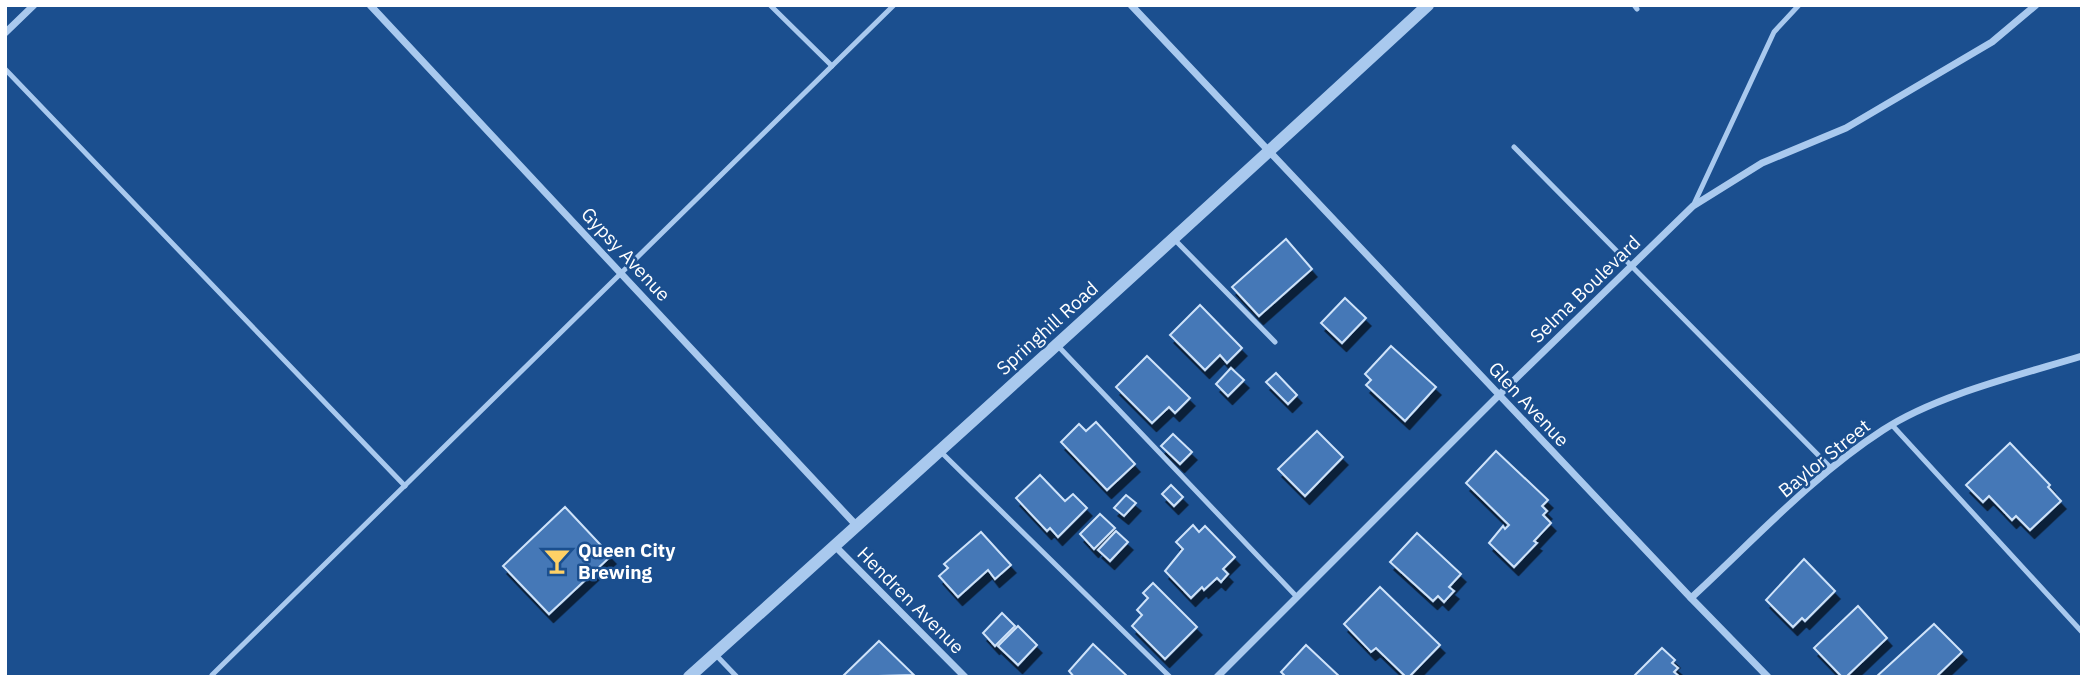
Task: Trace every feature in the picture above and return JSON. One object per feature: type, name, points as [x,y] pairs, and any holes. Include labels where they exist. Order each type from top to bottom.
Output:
[{"type":"street","points":[[5,33],[34,5]]},
{"type":"street","name":"Gypsy Avenue","points":[[370,5],[856,525]]},
{"type":"street","name":"Glen Avenue","points":[[1130,5],[1768,677]]},
{"type":"street","name":"Springhill Road","points":[[689,677],[1058,346],[1428,5]]},
{"type":"street","name":"Selma Boulevard","points":[[1217,677],[1499,395],[1693,206],[1762,163],[1857,122],[1992,42],[2036,5]]},
{"type":"street","name":"Baylor Street","points":[[1691,598],[1831,468],[1892,425],[1941,402],[2082,356]]},
{"type":"street","name":"Hendren Avenue","points":[[834,545],[965,677]]},
{"type":"lane","points":[[770,5],[832,66]]},
{"type":"lane","points":[[212,675],[894,5]]},
{"type":"lane","points":[[1693,206],[1774,32],[1799,5]]},
{"type":"lane","points":[[5,69],[405,486]]},
{"type":"lane","points":[[1514,147],[1831,468]]},
{"type":"lane","points":[[1174,239],[1275,342]]},
{"type":"lane","points":[[1058,346],[1296,596]]},
{"type":"lane","points":[[1892,425],[2082,632]]},
{"type":"lane","points":[[939,450],[1170,677]]},
{"type":"lane","points":[[715,654],[737,677]]},
{"type":"building","points":[[1286,239],[1312,269],[1259,316],[1232,287]]},
{"type":"building","points":[[1345,298],[1366,318],[1342,343],[1321,323]]},
{"type":"building","points":[[1200,305],[1242,348],[1227,363],[1220,355],[1205,370],[1170,335]]},
{"type":"building","points":[[1391,346],[1436,387],[1405,421],[1366,385],[1371,380],[1365,374]]},
{"type":"building","points":[[1147,356],[1190,398],[1175,413],[1169,407],[1152,423],[1116,387]]},
{"type":"building","points":[[1231,368],[1244,380],[1228,396],[1216,384]]},
{"type":"building","points":[[1276,373],[1297,395],[1288,404],[1266,382]]},
{"type":"building","points":[[1096,422],[1135,464],[1107,490],[1061,442],[1079,424],[1086,431]]},
{"type":"building","points":[[1317,431],[1343,457],[1305,496],[1278,469]]},
{"type":"building","points":[[1173,434],[1192,452],[1180,464],[1161,446]]},
{"type":"building","points":[[2010,443],[2050,485],[2048,487],[2061,501],[2030,530],[2016,516],[2012,520],[1989,496],[1983,502],[1966,485]]},
{"type":"building","points":[[1496,451],[1548,500],[1542,506],[1547,511],[1543,515],[1551,523],[1534,541],[1537,543],[1514,567],[1489,543],[1503,526],[1505,529],[1509,525],[1466,483]]},
{"type":"building","points":[[1040,475],[1065,501],[1073,494],[1087,508],[1058,537],[1050,528],[1047,531],[1016,498]]},
{"type":"building","points":[[1171,485],[1183,497],[1174,506],[1162,494]]},
{"type":"building","points":[[1126,495],[1136,503],[1124,516],[1114,508]]},
{"type":"building","name":"Queen City Brewing","points":[[565,507],[611,556],[549,614],[503,566]]},
{"type":"building","points":[[1100,514],[1115,528],[1094,549],[1080,534]]},
{"type":"building","points":[[1193,525],[1199,532],[1205,526],[1235,557],[1223,569],[1228,574],[1221,582],[1217,578],[1191,598],[1165,571],[1183,549],[1176,542]]},
{"type":"building","points":[[1116,531],[1128,542],[1110,561],[1098,550]]},
{"type":"building","points":[[981,532],[1011,565],[995,579],[988,570],[958,597],[939,576],[948,568],[944,564]]},
{"type":"building","points":[[1417,533],[1461,574],[1449,587],[1454,591],[1444,602],[1438,596],[1433,601],[1390,562]]},
{"type":"building","points":[[1804,559],[1835,591],[1805,621],[1802,618],[1793,627],[1766,600]]},
{"type":"building","points":[[1153,583],[1197,627],[1165,659],[1132,626],[1142,615],[1137,610],[1148,598],[1143,593]]},
{"type":"building","points":[[1380,587],[1440,645],[1409,677],[1376,648],[1371,652],[1344,624]]},
{"type":"building","points":[[1858,606],[1887,638],[1846,677],[1842,677],[1814,648]]},
{"type":"building","points":[[1002,613],[1015,626],[995,646],[983,633]]},
{"type":"building","points":[[1934,624],[1962,652],[1936,677],[1876,677]]},
{"type":"building","points":[[1018,626],[1037,645],[1018,665],[998,646]]},
{"type":"building","points":[[879,641],[914,675],[842,677]]},
{"type":"building","points":[[1093,644],[1128,677],[1074,677],[1069,671]]},
{"type":"building","points":[[1306,645],[1340,677],[1286,677],[1281,672]]},
{"type":"building","points":[[1662,648],[1675,660],[1672,663],[1678,668],[1674,672],[1680,677],[1633,677]]},
{"type":"place","name":"Queen City Brewing","points":[[557,561]]}]
